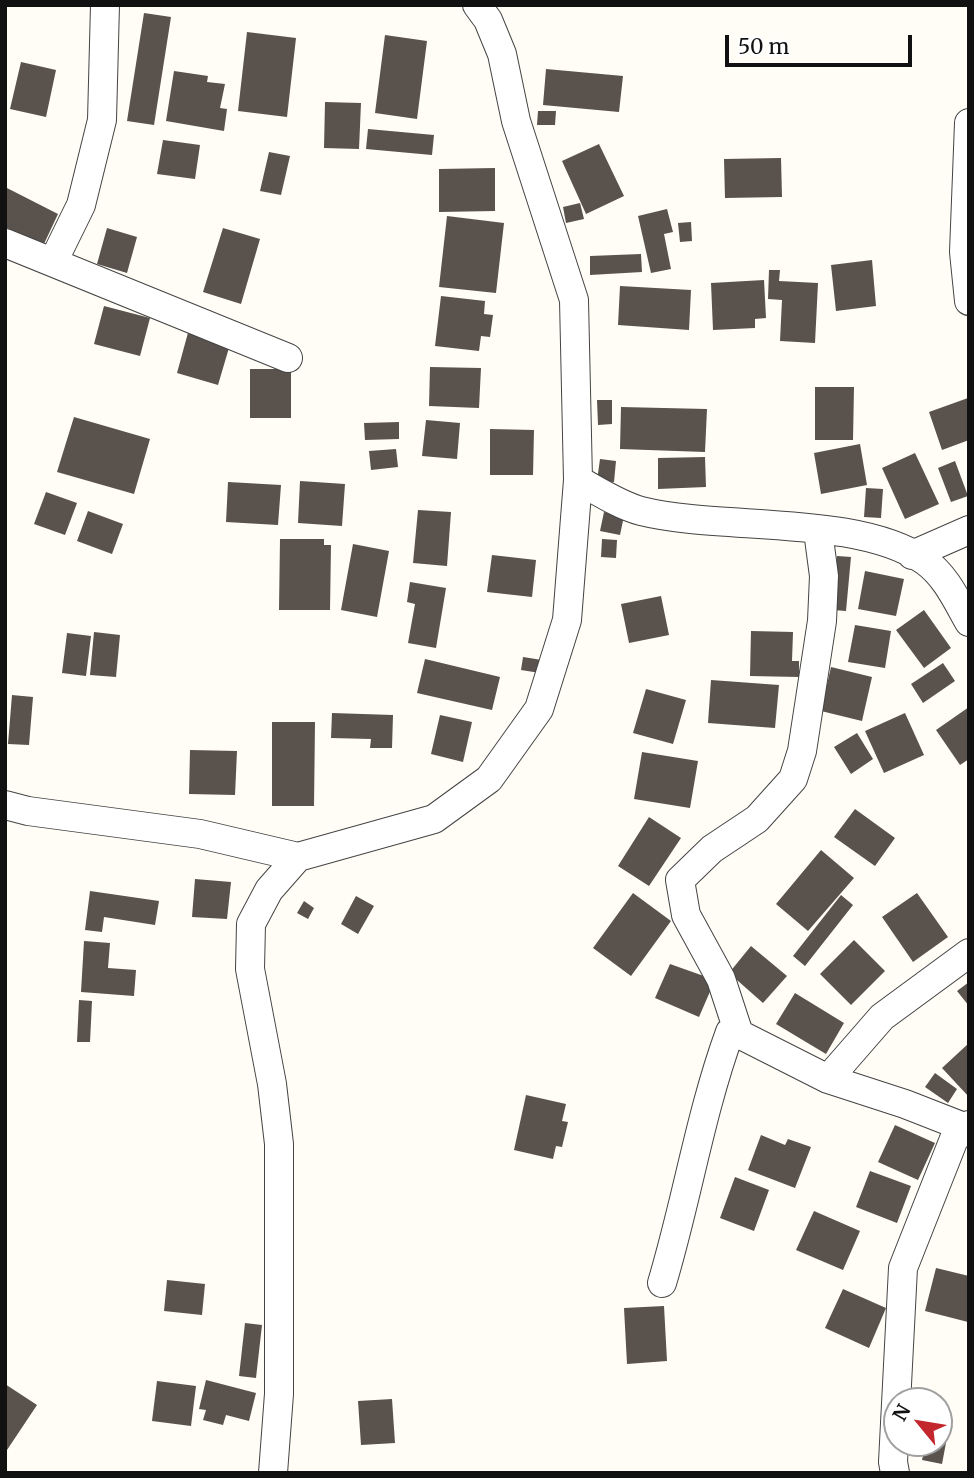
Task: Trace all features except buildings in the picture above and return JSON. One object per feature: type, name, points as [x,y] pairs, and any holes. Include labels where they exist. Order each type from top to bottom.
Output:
[{"type":"street","points":[[53,262],[81,205],[102,120],[105,5]]},
{"type":"street","points":[[5,805],[28,811],[200,834],[298,857],[434,819],[489,779],[539,709],[567,620],[578,480],[574,300],[564,259],[516,121],[502,54],[488,20],[477,5]]},
{"type":"street","points":[[969,123],[964,252],[969,302]]},
{"type":"street","points":[[5,243],[288,358]]},
{"type":"street","points":[[578,480],[641,511],[857,535],[925,561],[948,584],[969,622]]},
{"type":"street","points":[[912,555],[969,530]]},
{"type":"street","points":[[739,1034],[721,979],[686,915],[680,880],[712,849],[757,819],[793,779],[802,751],[822,621],[824,576],[818,531]]},
{"type":"street","points":[[273,1473],[279,1395],[279,1144],[272,1084],[250,969],[251,924],[269,890],[298,857]]},
{"type":"street","points":[[828,1079],[882,1017],[969,953]]},
{"type":"street","points":[[662,1283],[677,1233],[692,1153],[715,1072],[730,1032],[828,1079],[968,1127]]},
{"type":"street","points":[[895,1473],[893,1462],[903,1268],[954,1139],[968,1127]]}]
